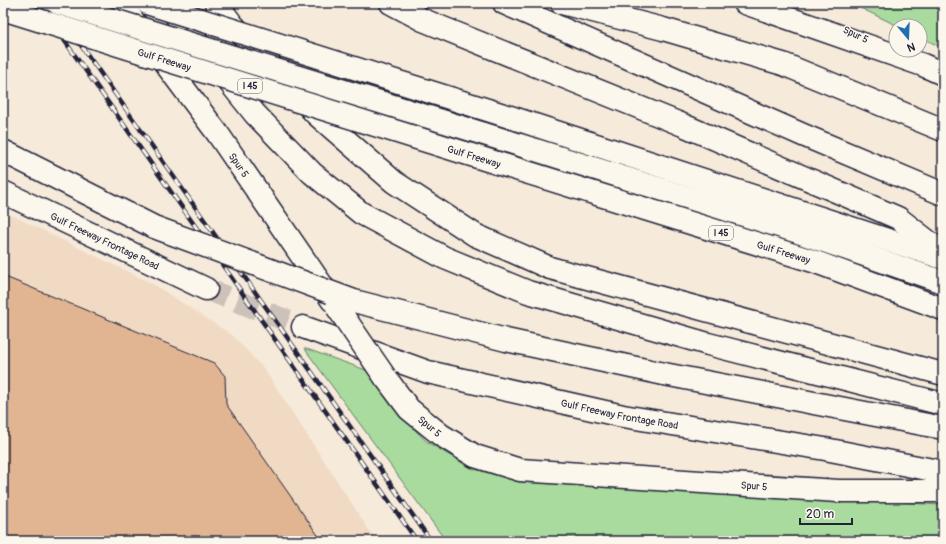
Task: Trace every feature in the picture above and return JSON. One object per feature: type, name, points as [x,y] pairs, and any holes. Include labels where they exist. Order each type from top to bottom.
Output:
[{"type":"main road","name":"I 45","points":[[58,3],[798,232],[943,282]]},
{"type":"main road","name":"Spur 5","points":[[120,3],[218,134],[385,377],[409,409],[440,435],[475,456],[520,470],[838,490],[943,491]]},
{"type":"main road","points":[[147,3],[510,117],[943,258]]},
{"type":"main road","points":[[166,3],[255,114],[312,172],[361,213],[445,258],[528,292],[708,344],[943,404]]},
{"type":"main road","points":[[216,3],[232,24],[316,114],[394,182],[475,235],[550,268],[943,374]]},
{"type":"main road","points":[[391,3],[423,20],[683,125],[898,218],[943,253]]},
{"type":"main road","points":[[504,3],[803,135],[943,194]]},
{"type":"main road","points":[[562,3],[663,29],[783,64],[943,130]]},
{"type":"main road","points":[[745,3],[923,65],[943,74]]},
{"type":"main road","name":"Spur 5","points":[[789,3],[923,65]]},
{"type":"main road","name":"Gulf Freeway","points":[[3,9],[813,261],[943,308]]},
{"type":"main road","points":[[3,151],[154,227],[354,301],[506,340],[664,374],[943,428]]},
{"type":"main road","name":"Gulf Freeway Frontage Road","points":[[3,192],[206,289]]},
{"type":"main road","name":"Gulf Freeway Frontage Road","points":[[303,327],[428,372],[623,416],[825,449],[943,472]]},
{"type":"shaded area","points":[[3,211],[153,284],[232,335],[264,369],[376,541],[3,541]]},
{"type":"green space","points":[[850,3],[943,3],[943,48],[928,41],[928,18],[888,18],[888,21]]},
{"type":"green space","points":[[304,348],[366,370],[393,408],[427,442],[471,468],[519,482],[943,505],[943,541],[561,538],[561,541],[446,541]]},
{"type":"building","points":[[3,276],[214,363],[225,376],[226,404],[322,541],[3,541]]},
{"type":"tunnel","points":[[206,289],[303,327]]},
{"type":"railway","points":[[38,3],[417,541]]},
{"type":"railway","points":[[51,3],[431,541]]}]
